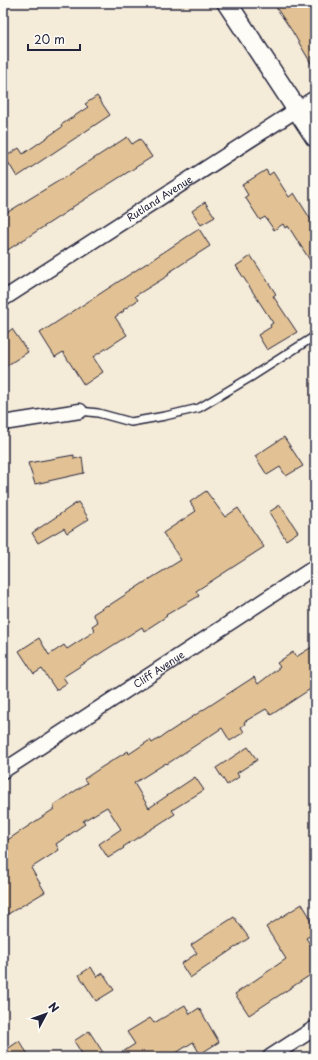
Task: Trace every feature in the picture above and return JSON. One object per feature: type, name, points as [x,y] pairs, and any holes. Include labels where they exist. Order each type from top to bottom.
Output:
[{"type":"street","points":[[228,3],[315,137]]},
{"type":"street","name":"Rutland Avenue","points":[[3,299],[315,98]]},
{"type":"street","points":[[3,423],[80,411]]},
{"type":"street","name":"Cliff Avenue","points":[[3,771],[315,567]]},
{"type":"street","points":[[270,1057],[315,1028]]},
{"type":"lane","points":[[80,411],[98,413],[131,422],[199,408],[315,336]]},
{"type":"building","points":[[273,3],[315,3],[315,70],[292,31]]},
{"type":"building","points":[[97,96],[110,115],[17,177],[5,157],[19,148],[23,154],[62,127],[61,125],[88,107],[85,104]]},
{"type":"building","points":[[127,137],[132,144],[140,139],[152,157],[3,253],[3,215]]},
{"type":"building","points":[[266,170],[269,175],[273,172],[289,197],[294,193],[315,226],[315,268],[288,226],[285,228],[283,224],[274,230],[265,217],[260,220],[245,197],[248,195],[242,185]]},
{"type":"building","points":[[205,202],[215,217],[201,225],[192,211]]},
{"type":"building","points":[[199,229],[210,246],[168,273],[169,275],[135,296],[138,300],[115,317],[127,335],[93,357],[103,372],[84,385],[63,352],[55,357],[40,333]]},
{"type":"building","points":[[251,256],[276,294],[273,296],[297,332],[267,350],[258,335],[271,327],[270,325],[273,323],[236,266]]},
{"type":"building","points":[[12,329],[28,352],[3,368],[3,336]]},
{"type":"building","points":[[284,437],[303,466],[286,476],[280,467],[267,475],[255,456]]},
{"type":"building","points":[[74,455],[74,459],[82,457],[84,473],[35,484],[28,463]]},
{"type":"building","points":[[206,491],[225,517],[238,508],[264,547],[196,591],[199,596],[166,615],[167,616],[144,631],[142,627],[63,677],[67,683],[56,690],[42,669],[34,674],[19,651],[39,638],[49,655],[64,645],[67,649],[95,631],[92,626],[98,622],[93,614],[181,560],[163,533],[196,511],[190,502]]},
{"type":"building","points":[[78,502],[89,519],[67,533],[64,528],[38,543],[32,533]]},
{"type":"building","points":[[280,505],[298,532],[286,540],[269,512]]},
{"type":"building","points":[[315,645],[315,686],[271,715],[266,709],[244,722],[245,724],[241,727],[244,732],[230,741],[222,728],[167,764],[166,763],[134,783],[149,808],[195,777],[204,790],[172,810],[175,814],[108,858],[99,844],[121,829],[107,807],[83,821],[85,824],[56,844],[59,850],[31,868],[45,892],[3,917],[3,843],[54,809],[53,806],[87,783],[84,779],[102,767],[128,751],[129,754],[150,740],[152,743],[254,677],[258,684],[280,667],[277,663],[293,652],[296,657]]},
{"type":"building","points":[[248,747],[257,760],[237,773],[239,777],[227,785],[216,768]]},
{"type":"building","points":[[302,904],[315,928],[315,933],[306,938],[315,952],[315,972],[249,1015],[235,994],[286,959],[266,927]]},
{"type":"building","points":[[234,917],[249,938],[190,978],[181,964],[197,953],[191,945]]},
{"type":"building","points":[[91,967],[97,977],[103,973],[114,990],[96,1001],[79,975]]},
{"type":"building","points":[[185,1005],[190,1014],[199,1008],[219,1042],[200,1054],[193,1042],[170,1057],[115,1057],[135,1044],[127,1032],[150,1018],[154,1023]]},
{"type":"building","points":[[89,1031],[106,1057],[84,1057],[74,1041]]},
{"type":"building","points":[[19,1041],[30,1057],[3,1057],[3,1052]]}]
